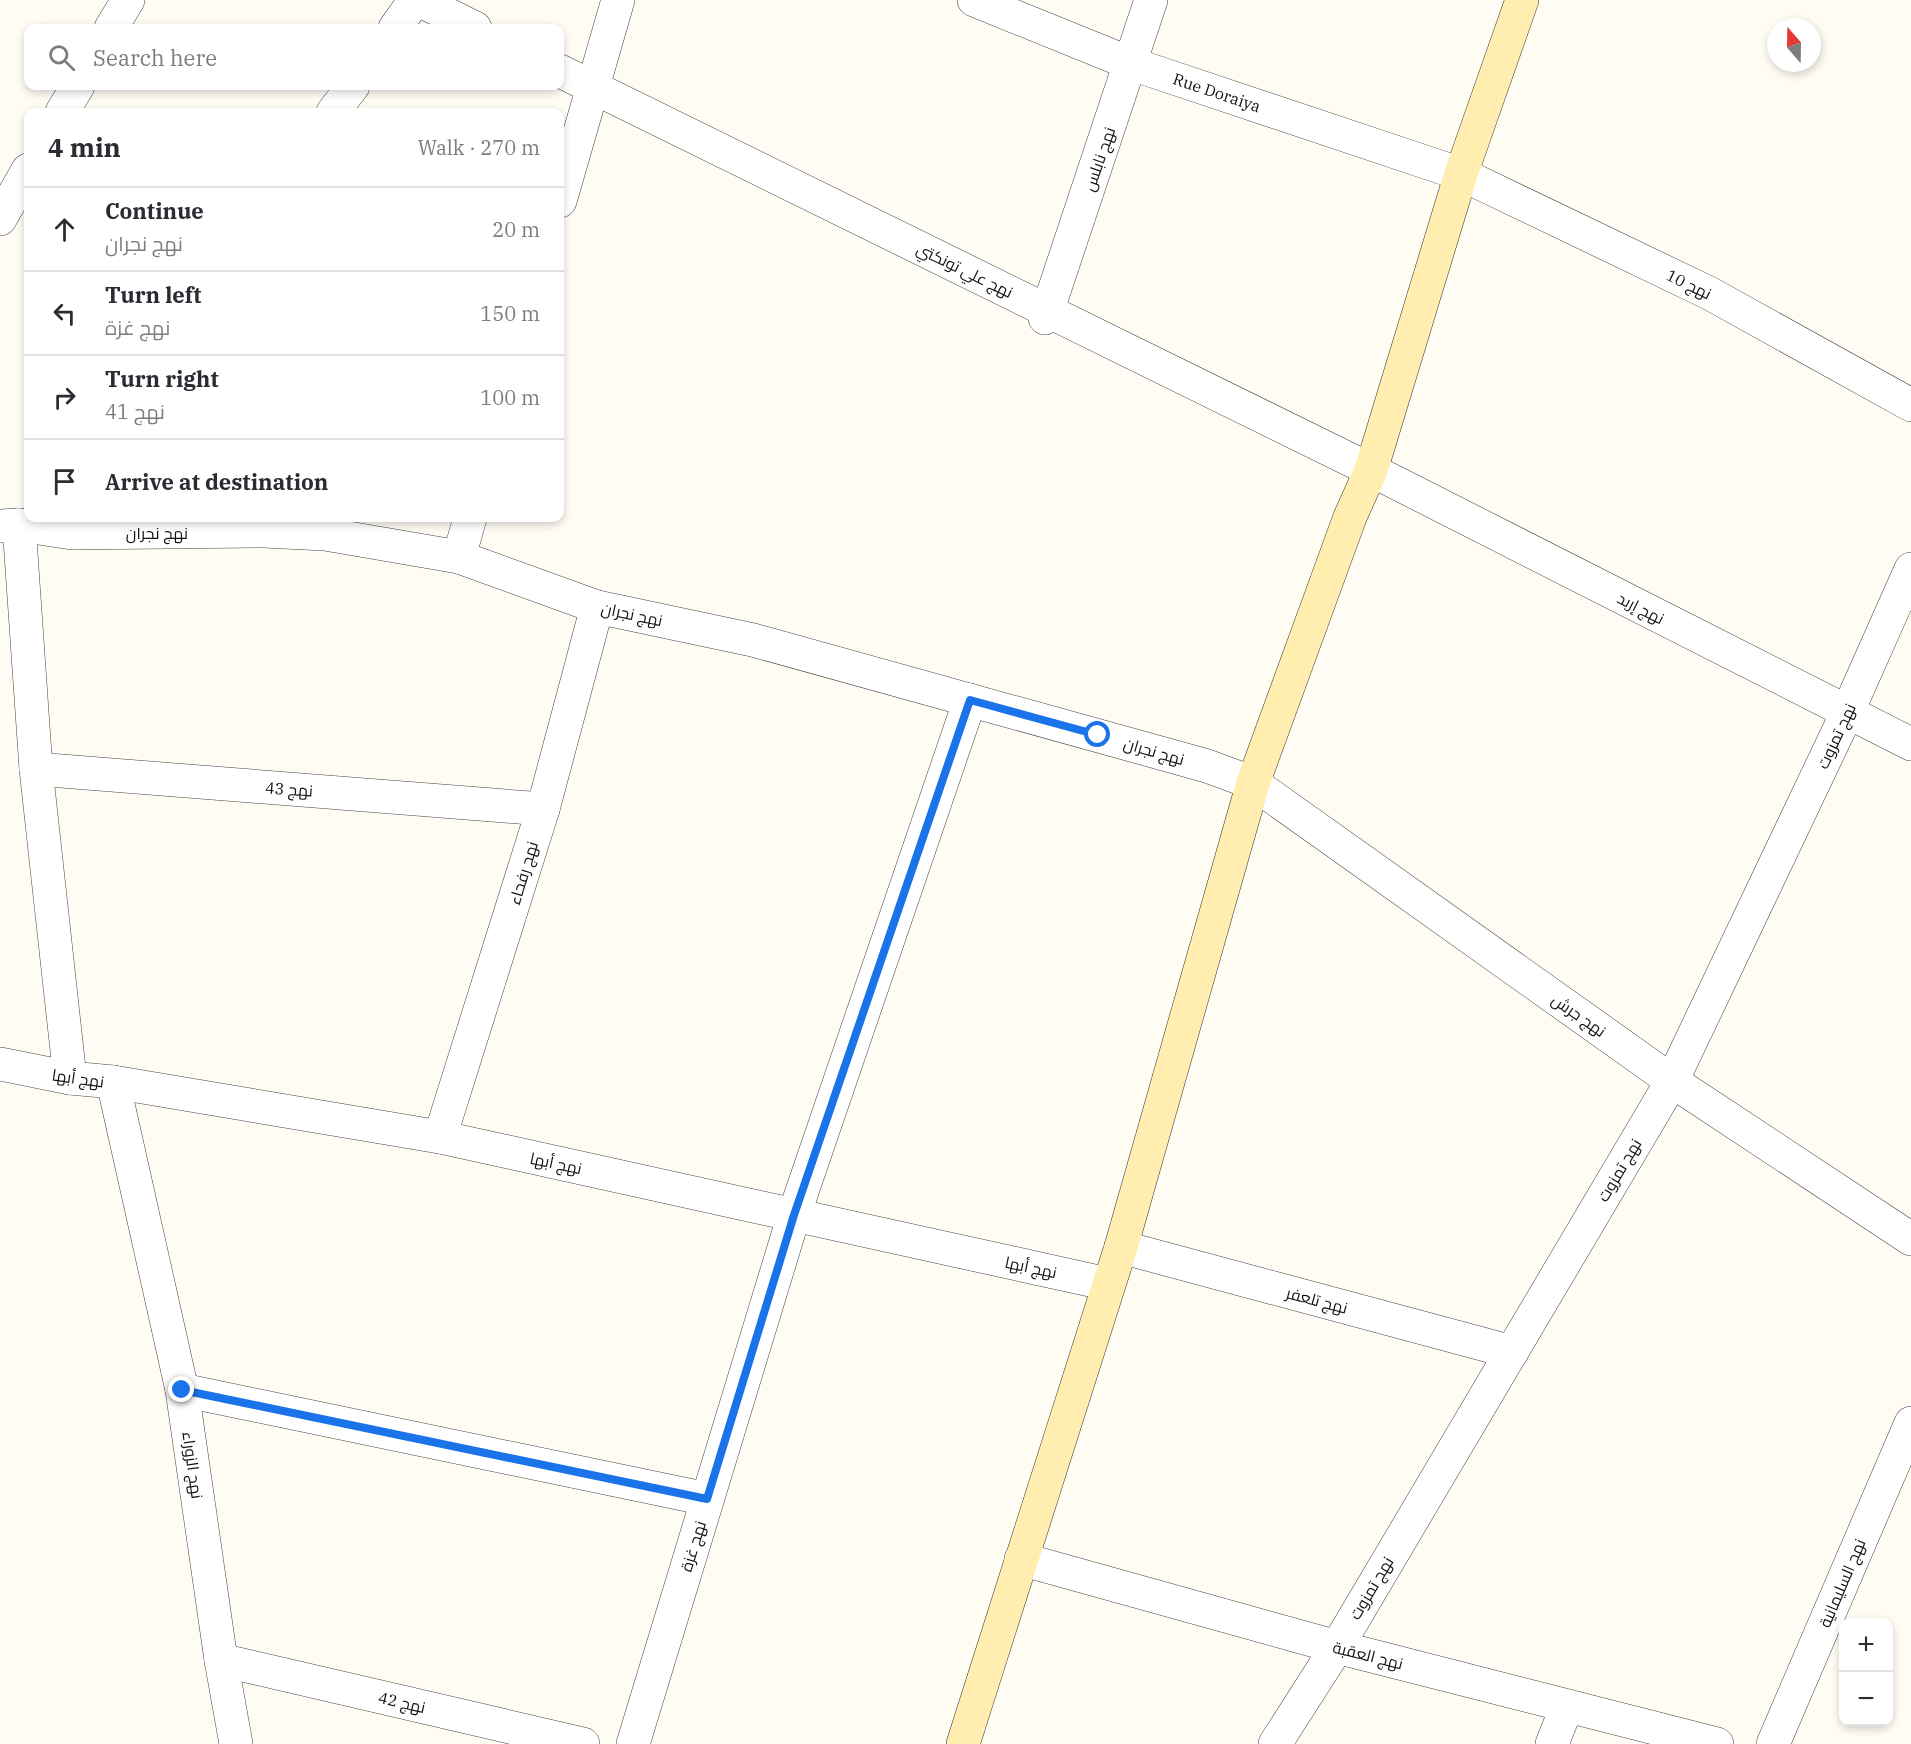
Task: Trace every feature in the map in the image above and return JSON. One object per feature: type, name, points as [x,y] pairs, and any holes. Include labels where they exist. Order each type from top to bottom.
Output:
[{"type":"main road","points":[[963,1744],[1121,1247],[1252,783],[1350,517],[1371,470],[1461,174],[1522,0]]},
{"type":"street","points":[[113,24],[128,0]]},
{"type":"street","points":[[398,24],[417,0],[467,24]]},
{"type":"street","points":[[564,187],[618,0]]},
{"type":"street","name":"Rue Doraiya","points":[[974,0],[1132,64],[1461,174]]},
{"type":"street","name":"نهج نابلس","points":[[1046,314],[1132,64],[1151,0]]},
{"type":"street","name":"نهج علي تونكتي","points":[[564,73],[1046,314],[1371,470]]},
{"type":"street","points":[[64,108],[76,90]]},
{"type":"street","points":[[336,108],[350,90]]},
{"type":"street","name":"نهج 10","points":[[1461,174],[1709,293],[1911,405]]},
{"type":"street","points":[[0,219],[24,177]]},
{"type":"street","name":"نهج إربد","points":[[1371,470],[1911,744]]},
{"type":"street","points":[[459,557],[469,522]]},
{"type":"street","name":"نهج نجران","points":[[9,526],[76,525],[325,534],[459,557],[597,607],[753,640],[1207,766],[1252,783]]},
{"type":"street","points":[[9,526],[70,1078]]},
{"type":"street","name":"نهج تمزوت","points":[[1275,1744],[1337,1647],[1672,1081],[1847,713],[1911,569]]},
{"type":"street","name":"نهج رفحاء","points":[[440,1137],[543,809],[597,607]]},
{"type":"street","name":"نهج غزة","points":[[633,1744],[794,1215],[970,700]]},
{"type":"street","name":"نهج 43","points":[[36,769],[543,809]]},
{"type":"street","name":"نهج جرش","points":[[1252,783],[1672,1081],[1911,1239]]},
{"type":"street","name":"نهج أبها","points":[[0,1064],[70,1078],[112,1082],[440,1137],[1108,1284]]},
{"type":"street","name":"نهج الزوراء","points":[[112,1082],[182,1390],[221,1660],[236,1744]]},
{"type":"street","name":"نهج تلعفر","points":[[1121,1247],[1512,1352]]},
{"type":"street","points":[[182,1390],[707,1499]]},
{"type":"street","name":"نهج السليمانية","points":[[1773,1744],[1911,1423]]},
{"type":"street","name":"نهج العقبة","points":[[1021,1559],[1337,1647],[1717,1744]]},
{"type":"street","name":"نهج 42","points":[[221,1660],[583,1744]]},
{"type":"street","points":[[1552,1744],[1567,1706]]},
{"type":"route","points":[[182,1390],[707,1499],[794,1215],[970,700],[1098,735]]}]
